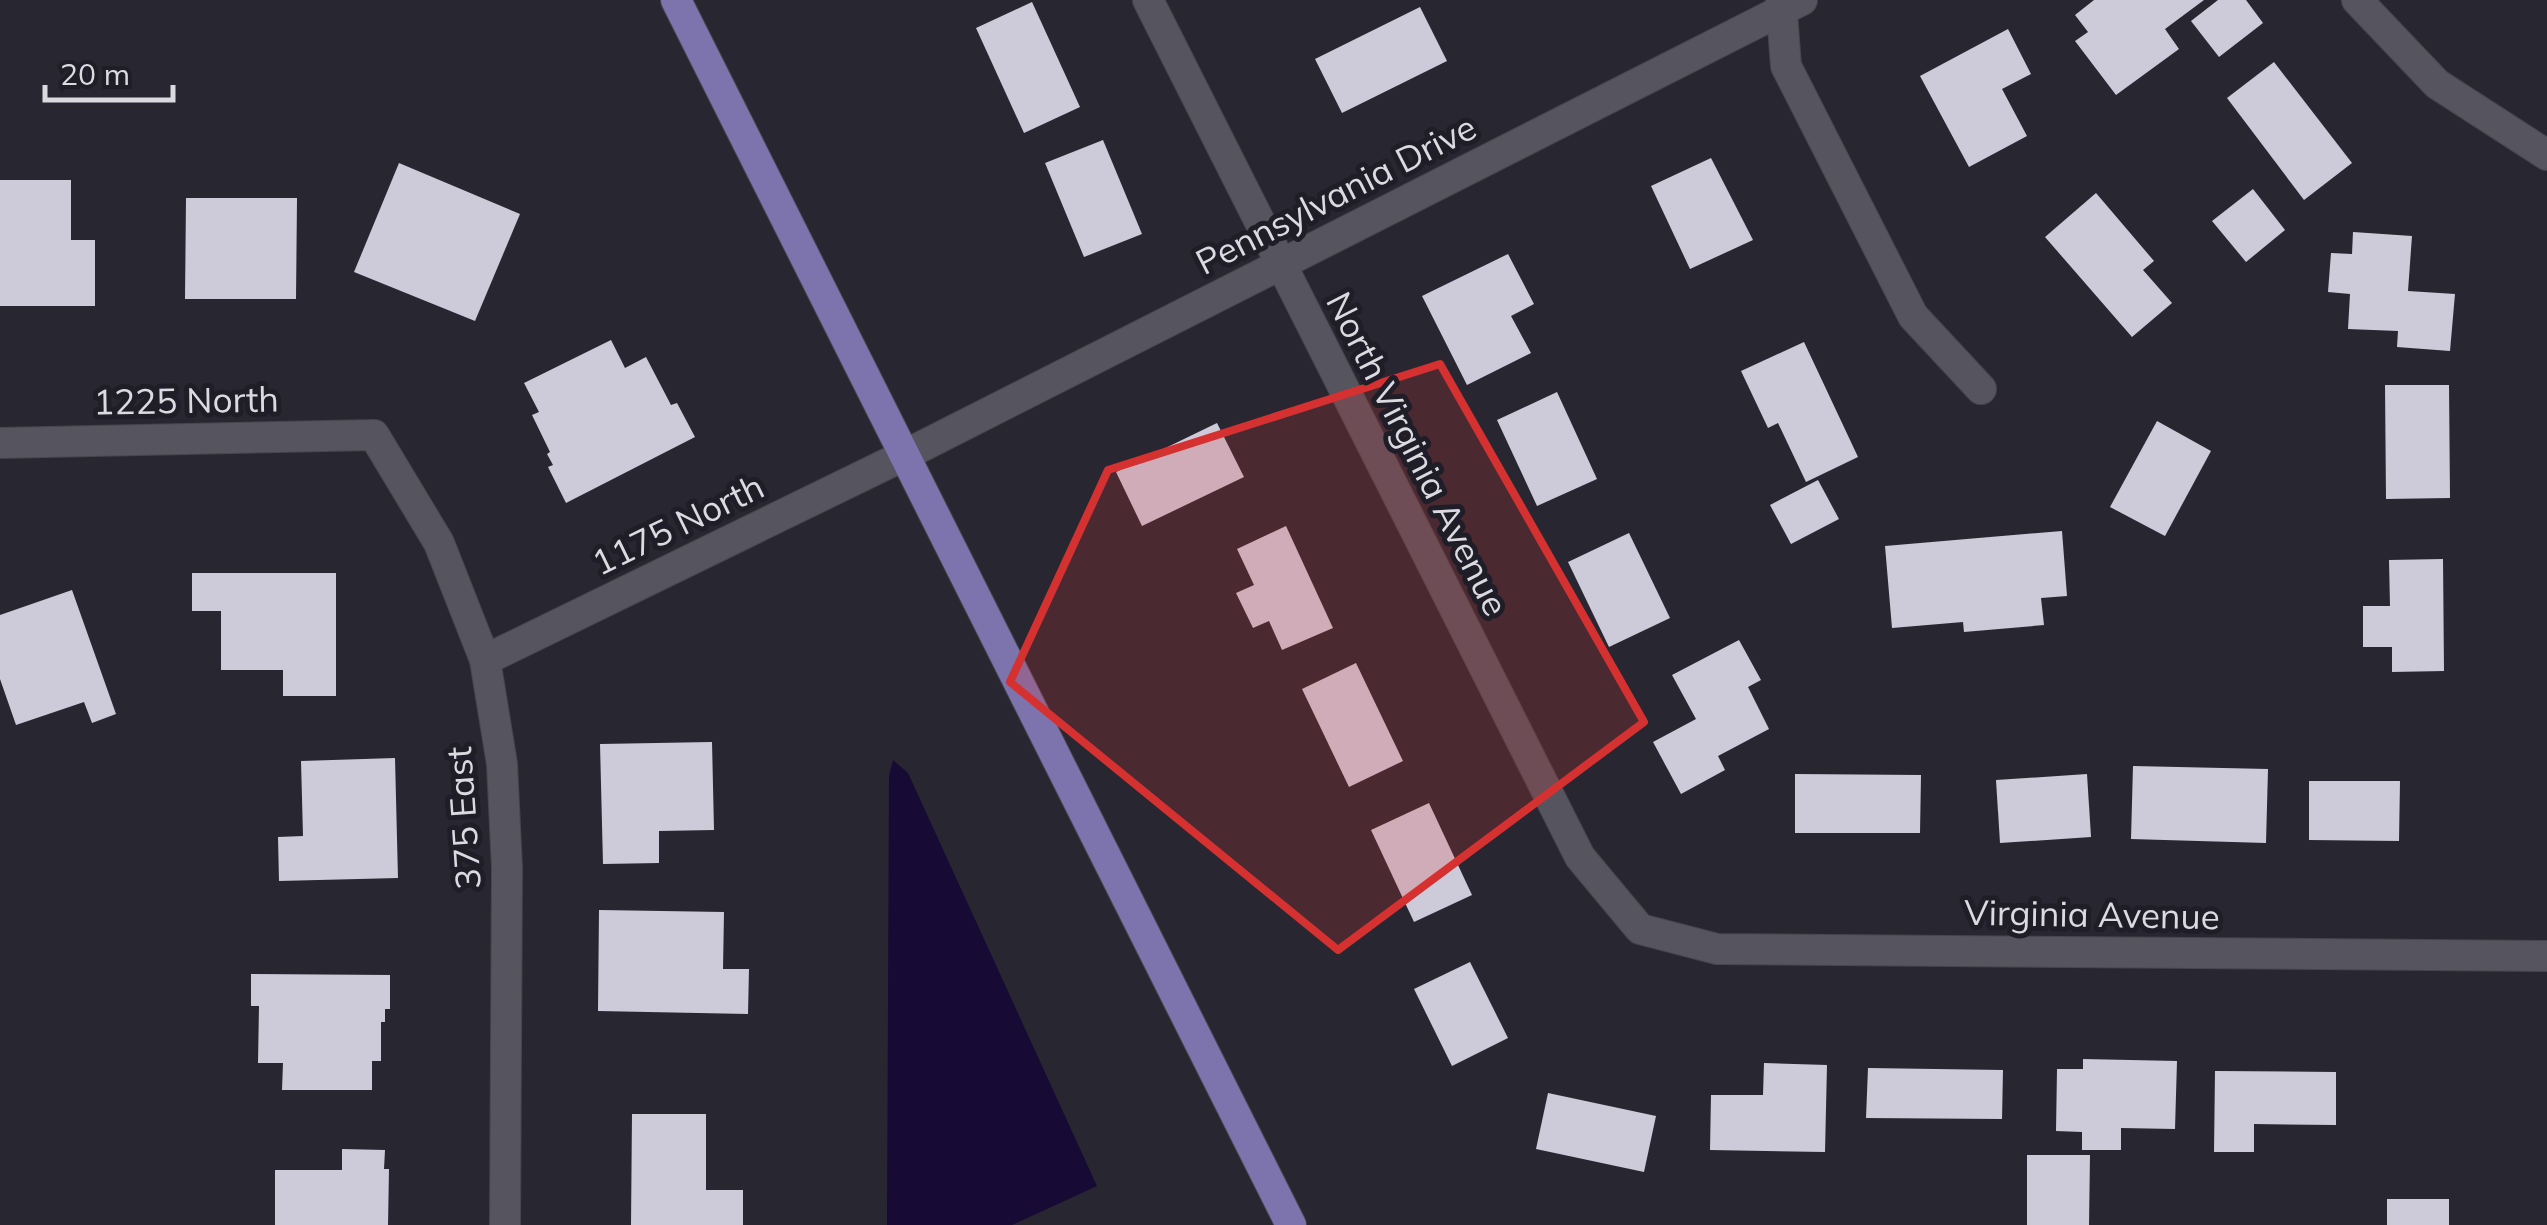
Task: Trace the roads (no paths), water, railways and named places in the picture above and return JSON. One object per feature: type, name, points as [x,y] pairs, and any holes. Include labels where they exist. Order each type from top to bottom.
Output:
[{"type":"main road","points":[[676,0],[1291,1225]]},
{"type":"street","name":"North Virginia Avenue","points":[[1148,0],[1580,857],[1640,929]]},
{"type":"street","points":[[2357,0],[2437,84],[2547,155]]},
{"type":"street","name":"Pennsylvania Drive","points":[[903,456],[1788,3]]},
{"type":"street","points":[[1788,3],[1786,66],[1913,316],[1982,389]]},
{"type":"street","name":"1225 North","points":[[0,443],[374,435]]},
{"type":"street","name":"375 East","points":[[374,435],[439,543],[486,660],[502,764],[508,868],[506,1225]]},
{"type":"street","name":"1175 North","points":[[486,660],[903,456]]},
{"type":"street","name":"Virginia Avenue","points":[[1640,929],[1717,949],[2547,956]]}]
